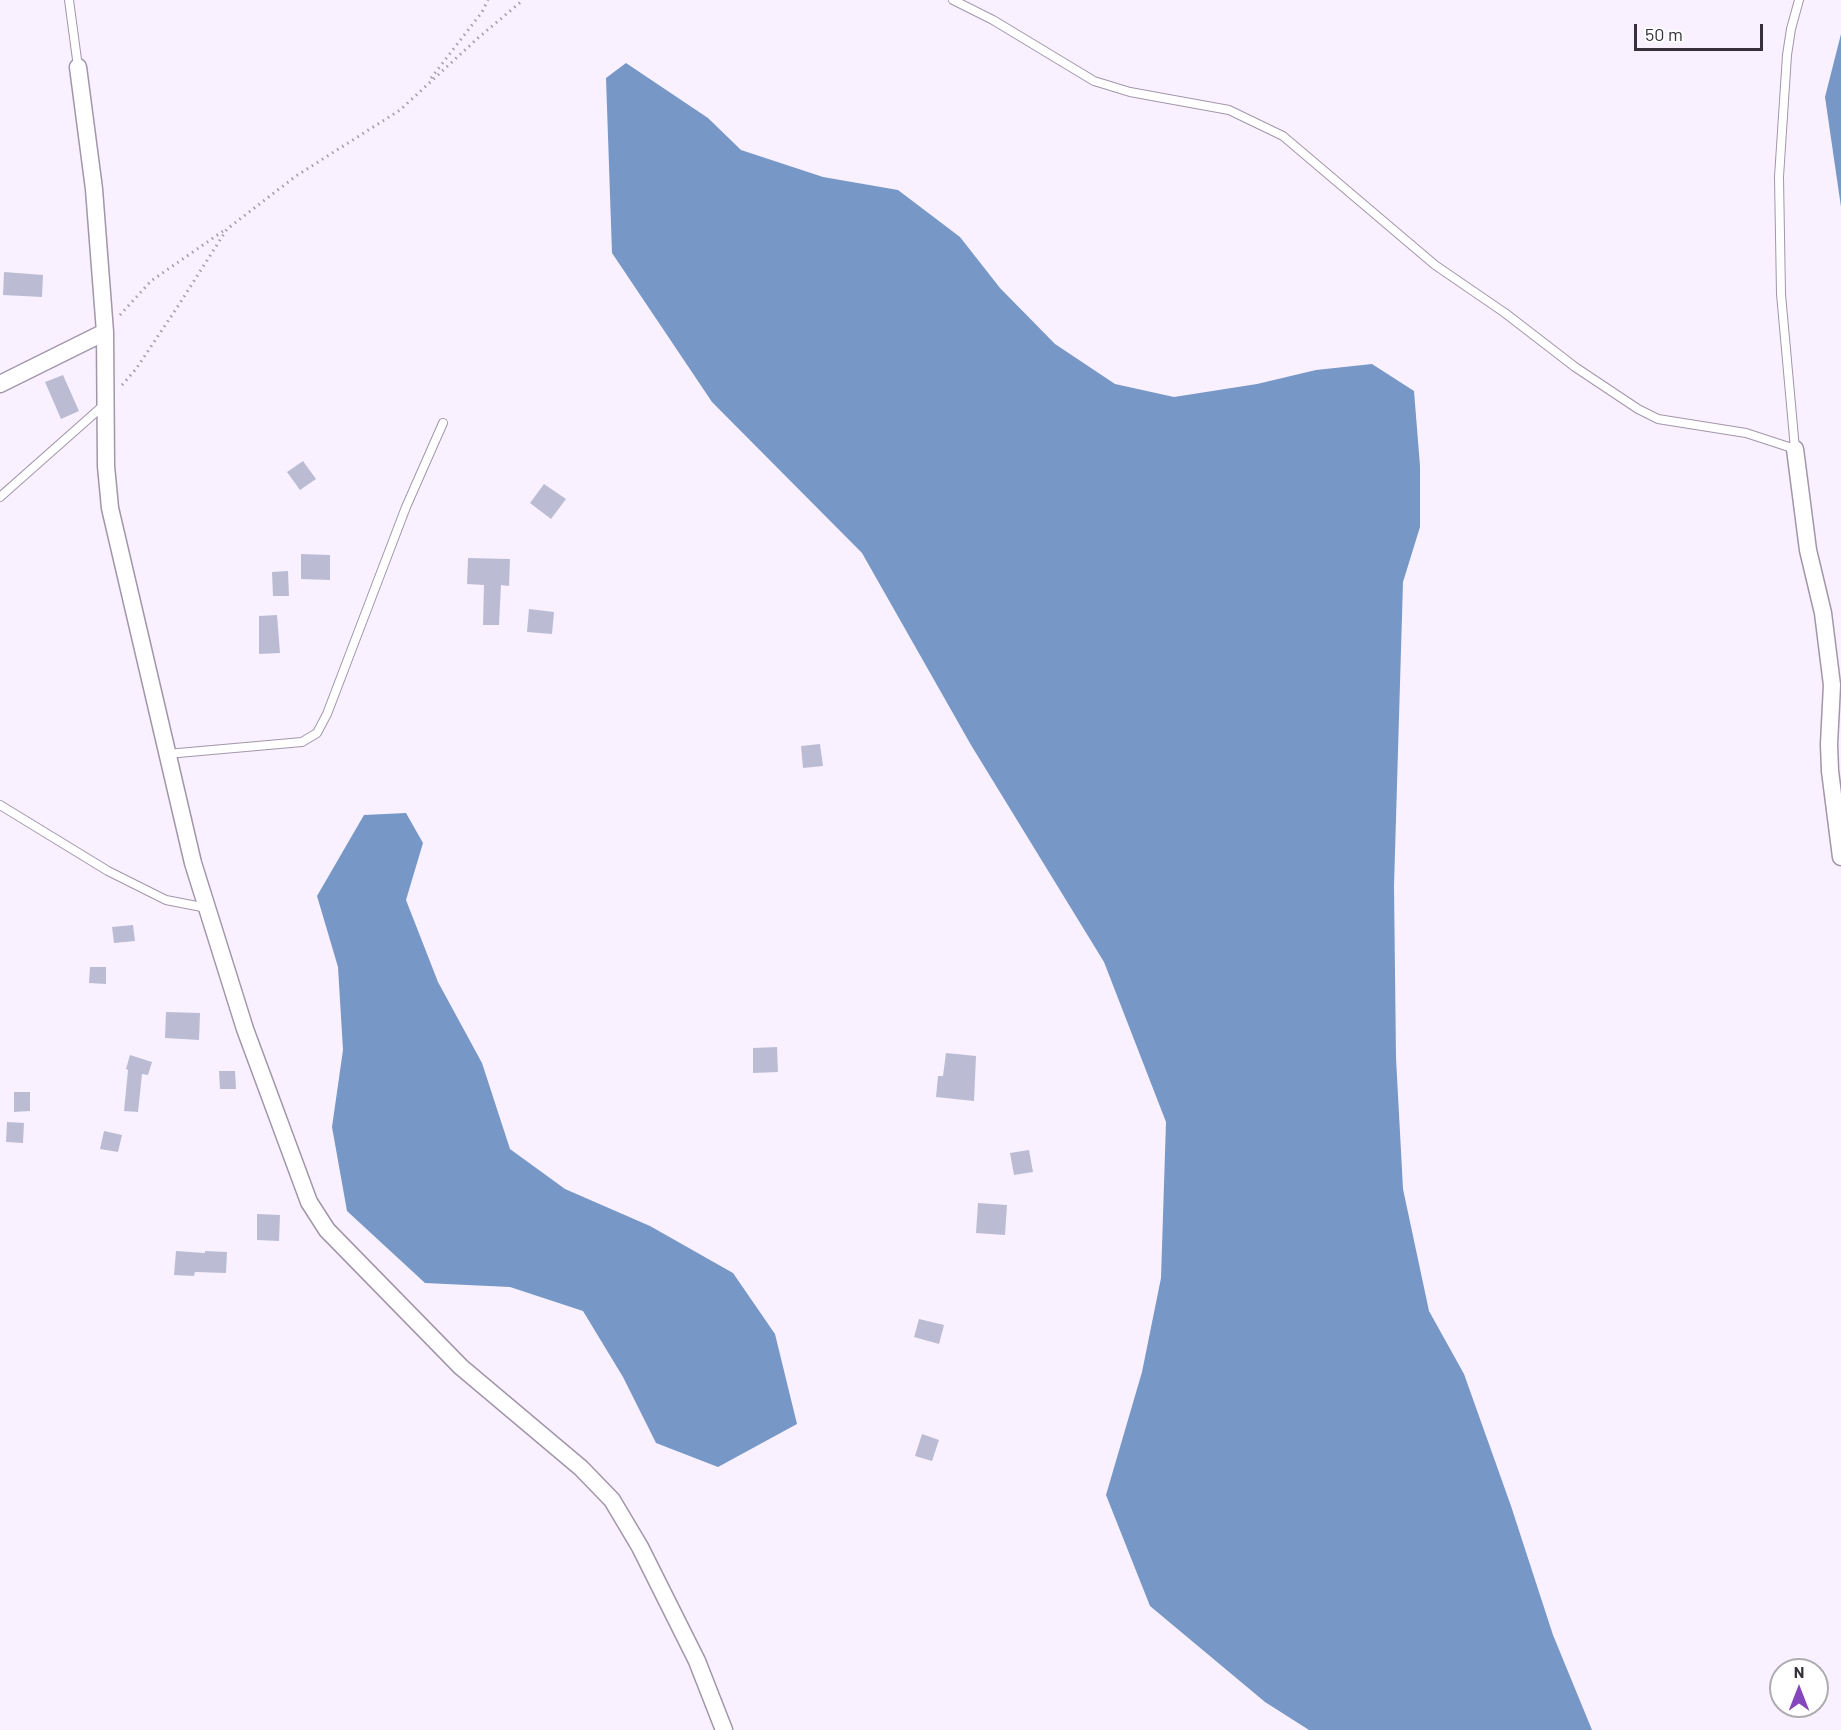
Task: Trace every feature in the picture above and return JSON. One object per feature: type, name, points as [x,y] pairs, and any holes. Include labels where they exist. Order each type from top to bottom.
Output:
[{"type":"street","points":[[78,67],[94,189],[105,332],[106,466],[110,508],[193,863],[245,1029],[309,1202],[327,1230],[461,1367],[581,1468],[612,1500],[640,1546],[686,1641],[724,1730]]},
{"type":"street","points":[[0,384],[105,332]]},
{"type":"street","points":[[1795,449],[1808,550],[1823,613],[1831,673],[1830,771],[1841,857]]},
{"type":"lane","points":[[69,0],[78,67]]},
{"type":"lane","points":[[953,0],[993,20],[1094,81],[1130,92],[1230,110],[1283,136],[1435,265],[1505,313],[1551,350],[1638,409],[1658,419],[1746,433],[1795,449],[1781,294],[1779,177],[1787,55],[1799,0]]},
{"type":"lane","points":[[0,497],[105,404]]},
{"type":"lane","points":[[167,754],[302,742],[317,733],[327,714],[406,507],[443,423]]},
{"type":"lane","points":[[0,805],[108,871],[166,900],[207,908]]},
{"type":"path","points":[[425,86],[482,12],[488,0]]},
{"type":"path","points":[[105,332],[151,280],[227,229],[296,176],[400,110],[524,0]]},
{"type":"path","points":[[105,404],[136,369],[227,229]]},
{"type":"water","points":[[1841,34],[1841,207],[1825,97]]},
{"type":"water","points":[[626,63],[708,118],[741,150],[823,177],[898,190],[960,237],[1000,288],[1055,344],[1115,384],[1174,397],[1257,384],[1316,370],[1372,364],[1414,391],[1420,466],[1420,527],[1403,582],[1394,886],[1396,1058],[1403,1189],[1429,1311],[1464,1374],[1511,1506],[1553,1635],[1592,1730],[1309,1730],[1265,1702],[1150,1606],[1106,1495],[1142,1372],[1161,1278],[1166,1122],[1104,962],[971,745],[862,553],[712,402],[612,253],[606,78]]},
{"type":"water","points":[[406,813],[423,843],[406,900],[438,982],[482,1063],[510,1149],[565,1189],[650,1226],[733,1273],[775,1334],[797,1424],[718,1467],[656,1443],[623,1377],[583,1311],[510,1287],[425,1283],[347,1211],[332,1127],[343,1050],[338,967],[317,896],[364,815]]},
{"type":"building","points":[[4,272],[43,275],[42,297],[3,295]]},
{"type":"building","points":[[63,375],[79,411],[61,419],[45,382]]},
{"type":"building","points":[[303,461],[316,479],[300,490],[287,472]]},
{"type":"building","points":[[544,484],[566,499],[551,519],[530,503]]},
{"type":"building","points":[[301,554],[330,555],[330,580],[301,579]]},
{"type":"building","points":[[468,558],[510,559],[509,586],[501,585],[499,625],[483,625],[484,585],[467,584]]},
{"type":"building","points":[[288,571],[289,596],[273,596],[272,572]]},
{"type":"building","points":[[529,609],[554,612],[552,634],[527,632]]},
{"type":"building","points":[[277,615],[280,653],[259,654],[259,616]]},
{"type":"building","points":[[820,744],[823,766],[803,768],[801,746]]},
{"type":"building","points":[[133,925],[135,941],[114,943],[112,927]]},
{"type":"building","points":[[90,967],[106,967],[106,984],[89,983]]},
{"type":"building","points":[[166,1012],[200,1013],[199,1040],[165,1038]]},
{"type":"building","points":[[777,1047],[778,1072],[753,1073],[753,1048]]},
{"type":"building","points":[[946,1053],[976,1056],[974,1101],[936,1097],[938,1076],[943,1076]]},
{"type":"building","points":[[130,1055],[152,1062],[148,1075],[142,1074],[138,1112],[124,1111],[128,1070],[126,1069]]},
{"type":"building","points":[[219,1071],[235,1071],[236,1089],[220,1089]]},
{"type":"building","points":[[14,1092],[30,1092],[30,1111],[14,1112]]},
{"type":"building","points":[[7,1122],[24,1123],[23,1143],[6,1142]]},
{"type":"building","points":[[104,1131],[122,1135],[118,1152],[100,1149]]},
{"type":"building","points":[[1029,1150],[1033,1172],[1014,1175],[1010,1153]]},
{"type":"building","points":[[978,1203],[1007,1205],[1005,1235],[976,1233]]},
{"type":"building","points":[[257,1214],[280,1215],[279,1241],[257,1240]]},
{"type":"building","points":[[176,1251],[227,1252],[226,1273],[195,1272],[194,1276],[174,1275]]},
{"type":"building","points":[[919,1319],[944,1325],[939,1344],[914,1337]]},
{"type":"building","points":[[922,1434],[939,1440],[932,1461],[915,1456]]}]
